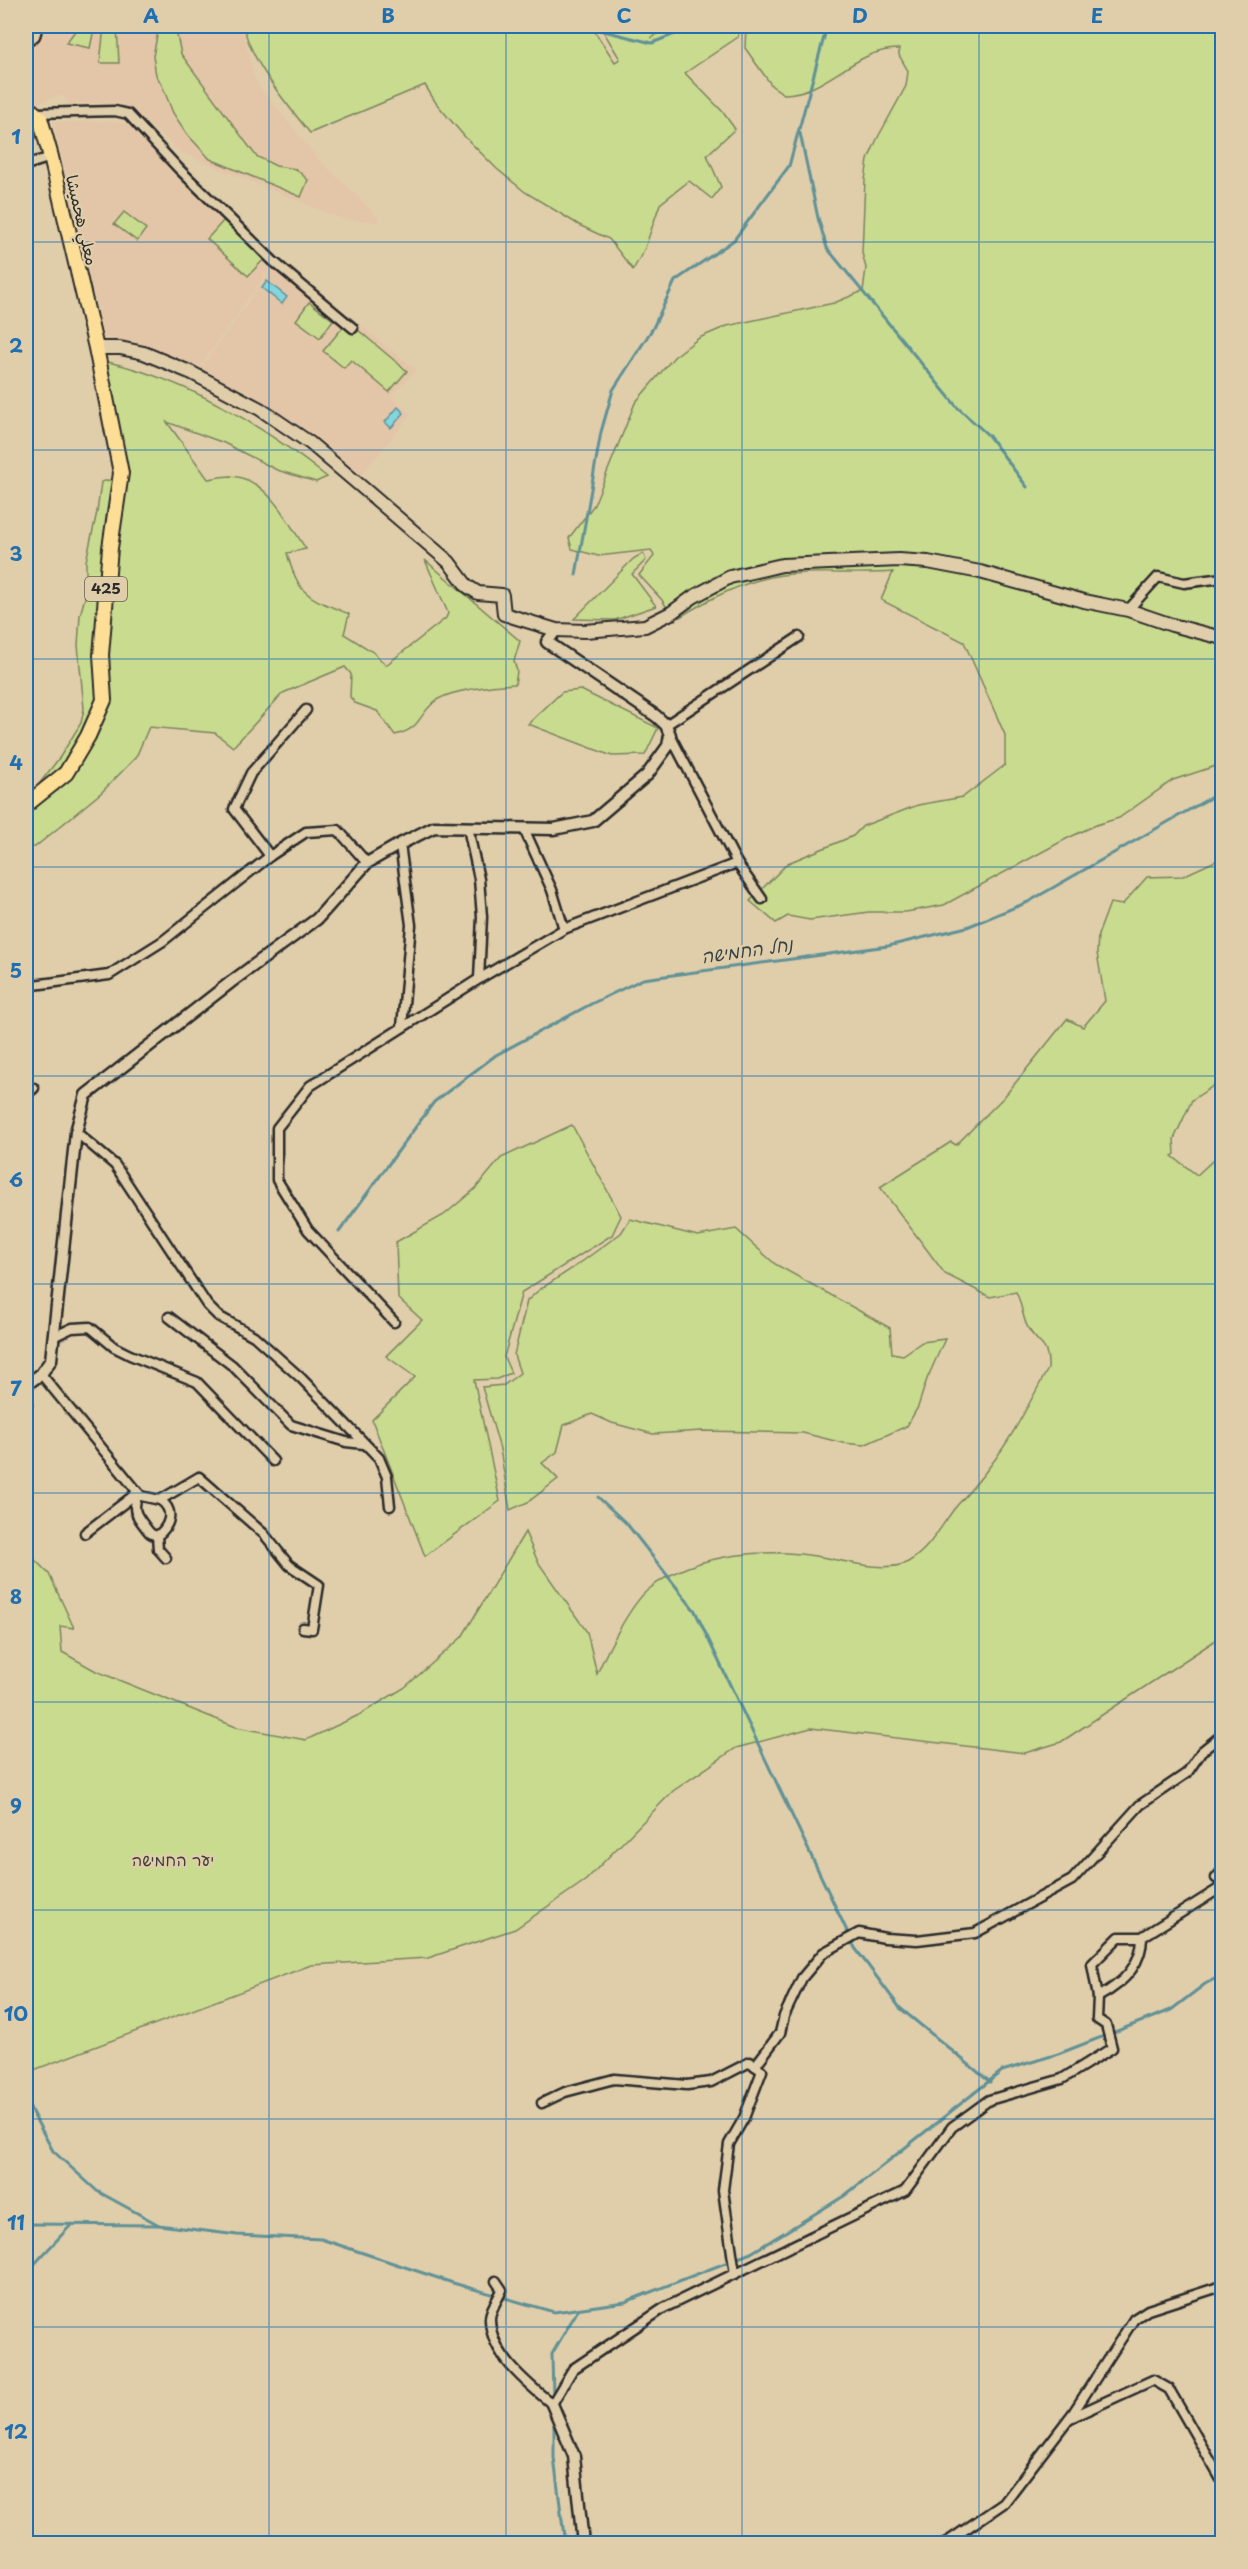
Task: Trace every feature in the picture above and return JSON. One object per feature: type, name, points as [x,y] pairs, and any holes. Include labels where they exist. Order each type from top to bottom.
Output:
[{"type":"main road","name":"معلي هحميشا","points":[[31,110],[43,126],[96,348]]},
{"type":"main road","points":[[96,348],[120,348],[144,353],[192,373],[260,409],[310,443],[346,473],[448,562],[467,586],[478,593],[502,595],[504,614],[556,630],[585,631],[645,626],[730,577],[772,567],[899,560],[928,562],[980,572],[1084,601],[1128,610],[1172,625],[1222,638]]},
{"type":"main road","name":"425","points":[[26,805],[66,773],[88,736],[104,700],[101,655],[110,548],[121,473],[96,348]]},
{"type":"street","points":[[26,43],[34,36],[38,26]]},
{"type":"street","points":[[31,110],[115,111],[128,114],[178,169],[273,261],[353,327]]},
{"type":"street","points":[[26,165],[51,157]]},
{"type":"street","points":[[1128,610],[1158,578],[1184,583],[1222,578]]},
{"type":"street","points":[[556,630],[548,642],[657,716],[668,730],[737,863],[762,899]]},
{"type":"street","points":[[668,730],[799,637]]},
{"type":"street","points":[[270,856],[234,808],[251,773],[306,710]]},
{"type":"street","points":[[26,1385],[41,1374],[51,1360],[76,1132],[86,1095],[317,919],[367,863],[434,827],[554,830],[593,821],[647,775],[668,746],[668,730]]},
{"type":"street","points":[[468,828],[479,879],[482,917],[479,979]]},
{"type":"street","points":[[524,829],[552,890],[564,929]]},
{"type":"street","points":[[26,986],[109,975],[163,940],[233,888],[270,856],[306,832],[338,830],[367,863]]},
{"type":"street","points":[[400,844],[411,925],[402,1027]]},
{"type":"street","points":[[394,1322],[308,1230],[277,1180],[277,1128],[310,1086],[479,979],[564,929],[737,863]]},
{"type":"street","points":[[26,1095],[34,1088]]},
{"type":"street","points":[[76,1132],[115,1166],[207,1305],[218,1316],[254,1336],[301,1378],[365,1444],[384,1467],[390,1506]]},
{"type":"street","points":[[169,1317],[233,1366],[291,1425],[346,1442],[365,1444]]},
{"type":"street","points":[[53,1337],[72,1328],[90,1327],[114,1347],[197,1382],[273,1461]]},
{"type":"street","points":[[41,1374],[138,1493],[141,1496],[160,1500],[165,1504],[170,1522],[166,1529],[157,1536]]},
{"type":"street","points":[[26,1396],[26,1405]]},
{"type":"street","points":[[160,1500],[199,1477],[264,1534],[289,1565],[319,1586],[312,1629],[303,1628]]},
{"type":"street","points":[[85,1533],[138,1493]]},
{"type":"street","points":[[138,1493],[134,1513],[150,1534],[157,1536]]},
{"type":"street","points":[[157,1536],[158,1549],[166,1558]]},
{"type":"street","points":[[755,2066],[780,2033],[784,2016],[802,1978],[823,1953],[859,1933],[885,1938],[917,1940],[975,1933],[1072,1880],[1140,1805],[1187,1773],[1202,1751],[1222,1735]]},
{"type":"street","points":[[1222,1871],[1216,1878],[1222,1878]]},
{"type":"street","points":[[552,2404],[573,2369],[664,2308],[905,2191],[952,2127],[989,2100],[1062,2079],[1112,2048],[1106,2025],[1097,2019],[1098,1997],[1092,1964],[1119,1937],[1142,1937],[1222,1887]]},
{"type":"street","points":[[1098,1997],[1119,1986],[1142,1950],[1142,1937]]},
{"type":"street","points":[[542,2103],[565,2092],[614,2079],[687,2085],[711,2082],[750,2062],[762,2071],[744,2118],[729,2144],[723,2190],[735,2274]]},
{"type":"street","points":[[496,2281],[502,2290],[489,2318],[493,2337],[517,2374],[552,2404],[574,2456],[583,2544]]},
{"type":"street","points":[[944,2544],[1004,2503],[1069,2418],[1134,2319],[1148,2310],[1222,2286]]},
{"type":"street","points":[[1069,2418],[1154,2380],[1169,2390],[1222,2481]]},
{"type":"shaded area","points":[[46,26],[242,26],[254,76],[260,87],[315,155],[379,218],[378,222],[344,220],[181,153],[135,112],[121,103],[69,104],[62,96],[37,103],[26,99],[26,48],[40,41]]},
{"type":"shaded area","points":[[53,122],[120,122],[139,129],[279,256],[198,369],[104,337]]},
{"type":"shaded area","points":[[278,260],[417,370],[391,396],[411,415],[360,477],[319,439],[247,392],[200,369]]},
{"type":"green space","points":[[117,26],[119,63],[100,63],[104,27]]},
{"type":"green space","points":[[159,26],[175,26],[181,54],[256,156],[276,166],[296,169],[308,180],[301,197],[210,159],[187,134],[173,113],[156,75],[153,56]]},
{"type":"green space","points":[[244,26],[591,26],[615,62],[620,59],[600,26],[666,26],[651,38],[670,26],[740,26],[738,37],[685,73],[722,111],[735,129],[707,155],[721,187],[712,199],[689,181],[660,204],[645,248],[633,270],[609,239],[579,225],[525,192],[497,169],[464,136],[436,103],[425,85],[310,133],[261,67],[247,39]]},
{"type":"green space","points":[[746,26],[1222,26],[1222,764],[1173,780],[1119,818],[1096,825],[1066,839],[944,905],[906,912],[869,912],[810,920],[788,916],[776,923],[750,901],[788,863],[853,836],[863,826],[918,805],[963,797],[1005,765],[1005,735],[964,642],[881,600],[893,572],[804,573],[775,576],[730,590],[675,620],[662,600],[639,575],[654,556],[651,550],[598,556],[572,549],[569,538],[594,505],[635,403],[674,357],[699,338],[727,326],[834,303],[863,291],[866,268],[862,253],[865,180],[868,160],[877,139],[906,86],[908,71],[899,55],[899,49],[869,56],[814,87],[784,94],[772,86],[745,48]]},
{"type":"green space","points":[[88,28],[93,34],[90,48],[66,43],[75,31]]},
{"type":"green space","points":[[124,212],[146,229],[137,241],[114,224]]},
{"type":"green space","points":[[224,220],[265,258],[248,276],[207,239]]},
{"type":"green space","points":[[309,302],[333,320],[320,338],[296,320]]},
{"type":"green space","points":[[344,326],[354,334],[358,330],[407,371],[389,392],[351,360],[344,368],[323,351]]},
{"type":"green space","points":[[104,361],[164,379],[222,406],[276,439],[327,477],[316,482],[277,470],[224,443],[167,422],[208,479],[231,476],[244,479],[256,485],[276,503],[306,549],[287,553],[296,579],[301,588],[315,599],[349,614],[344,634],[373,652],[386,665],[446,618],[448,613],[425,560],[520,641],[514,661],[517,671],[515,684],[472,689],[439,698],[414,726],[395,735],[377,711],[355,703],[350,697],[351,674],[345,667],[283,693],[233,747],[215,733],[149,727],[136,757],[102,792],[35,847],[26,847],[26,793],[33,792],[60,757],[81,723],[84,709],[78,645],[80,615],[86,594],[86,561],[101,482],[122,477]]},
{"type":"green space","points":[[643,553],[646,560],[632,574],[656,606],[615,620],[574,619],[633,559]]},
{"type":"green space","points":[[581,690],[658,728],[645,755],[612,756],[528,724],[562,692]]},
{"type":"green space","name":"יער החמישה","points":[[1222,858],[1222,1080],[1192,1100],[1174,1139],[1175,1154],[1172,1156],[1197,1175],[1222,1152],[1222,1636],[1061,1742],[1025,1753],[811,1728],[736,1748],[673,1791],[586,1880],[515,1929],[428,1958],[311,1965],[26,2073],[26,1551],[49,1574],[74,1628],[60,1626],[62,1652],[96,1671],[236,1727],[306,1740],[359,1715],[404,1688],[462,1637],[525,1532],[538,1562],[587,1632],[597,1674],[620,1629],[642,1596],[668,1577],[688,1567],[711,1560],[758,1553],[805,1555],[879,1567],[890,1567],[908,1562],[929,1544],[998,1455],[1048,1369],[1048,1360],[1045,1349],[1026,1324],[1016,1292],[990,1297],[945,1274],[880,1187],[951,1142],[956,1145],[1004,1097],[1067,1019],[1083,1027],[1105,1001],[1097,953],[1098,935],[1110,903],[1122,905],[1147,877],[1183,876]]},
{"type":"green space","points":[[572,1125],[621,1216],[612,1235],[522,1292],[504,1357],[511,1373],[497,1379],[474,1380],[500,1501],[425,1556],[372,1420],[415,1377],[386,1356],[422,1320],[398,1298],[396,1242],[444,1215],[476,1188],[501,1158]]},
{"type":"green space","points":[[630,1219],[698,1236],[736,1229],[775,1264],[890,1328],[892,1353],[903,1355],[922,1342],[945,1339],[927,1379],[918,1407],[907,1426],[864,1445],[843,1443],[803,1433],[702,1431],[653,1434],[612,1423],[592,1414],[564,1425],[557,1452],[542,1463],[558,1479],[528,1502],[510,1510],[500,1449],[482,1387],[504,1385],[520,1373],[514,1355],[527,1301],[539,1290],[621,1233]]},
{"type":"water","points":[[267,281],[287,297],[282,304],[262,288]]},
{"type":"water","points":[[398,407],[404,413],[391,428],[385,422]]},
{"type":"waterway","points":[[584,26],[652,43],[695,26]]},
{"type":"waterway","points":[[576,575],[601,432],[613,390],[653,328],[675,281],[734,240],[789,166],[827,26]]},
{"type":"waterway","points":[[800,133],[818,218],[827,248],[957,407],[988,435],[1027,487]]},
{"type":"waterway","name":"נחל החמישה","points":[[339,1232],[434,1102],[496,1055],[591,1004],[643,979],[888,946],[967,927],[1028,902],[1222,791]]},
{"type":"waterway","points":[[598,1497],[627,1524],[695,1611],[855,1948],[900,2008],[990,2082]]},
{"type":"waterway","points":[[26,2101],[53,2151],[97,2191],[159,2225],[237,2235],[321,2239],[453,2283],[554,2312],[625,2302],[751,2253],[844,2196],[1002,2071],[1058,2054],[1171,2010],[1205,1984],[1222,1975]]},
{"type":"waterway","points":[[26,2224],[159,2225]]},
{"type":"waterway","points":[[26,2273],[72,2224]]},
{"type":"waterway","points":[[553,2398],[552,2354],[578,2310]]},
{"type":"waterway","points":[[554,2420],[554,2458],[565,2544]]}]
